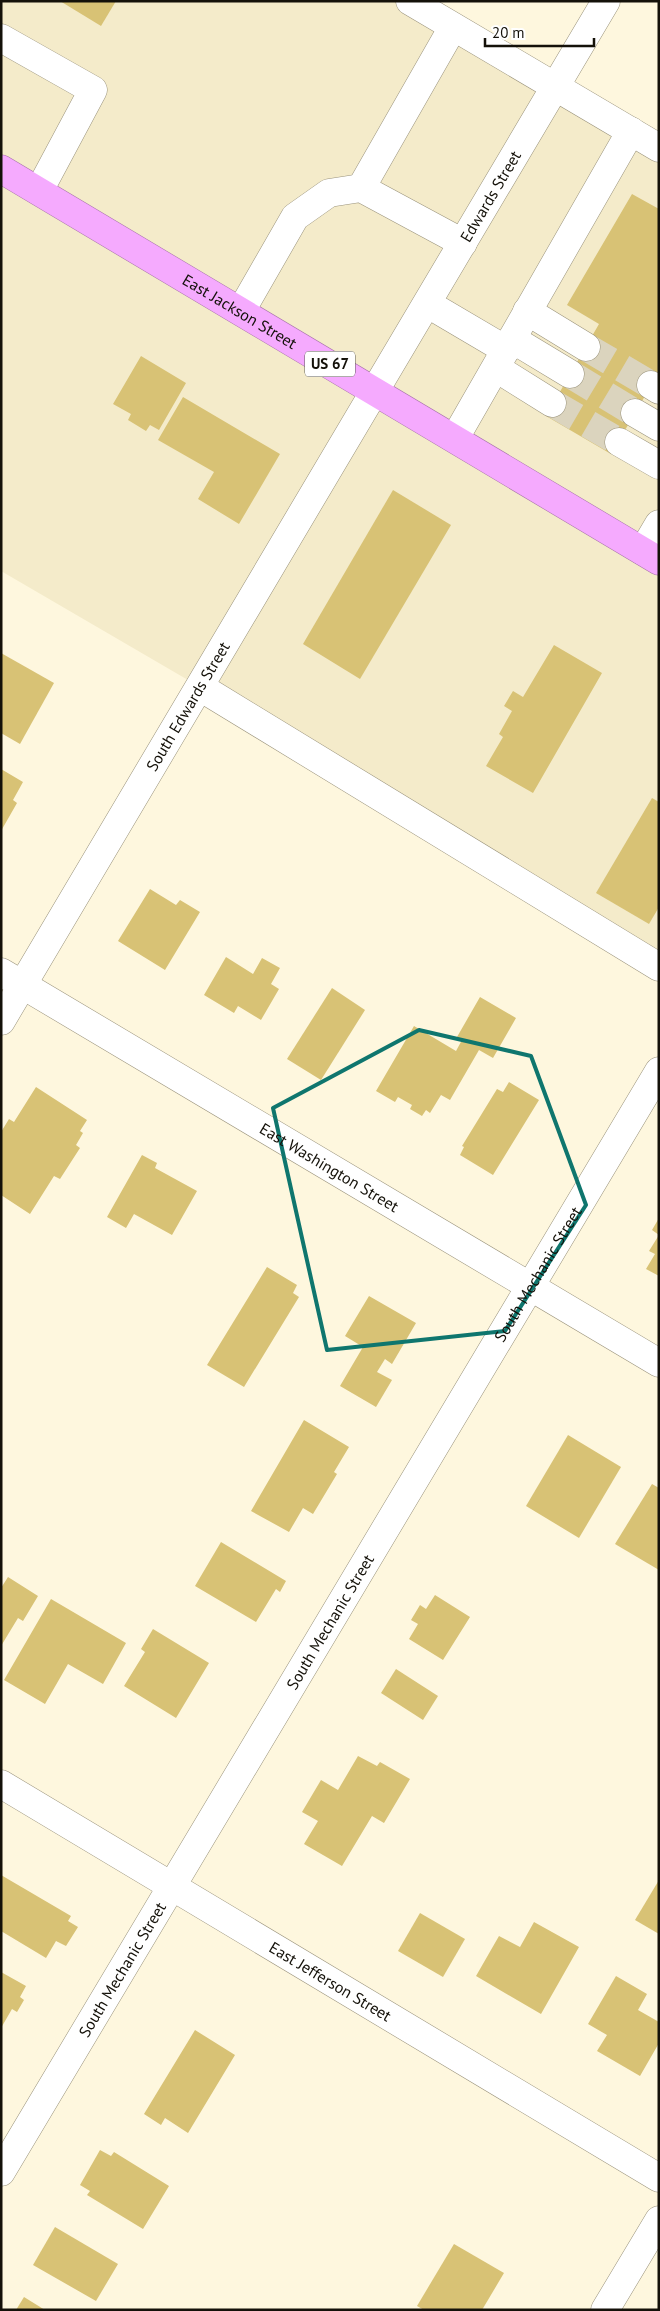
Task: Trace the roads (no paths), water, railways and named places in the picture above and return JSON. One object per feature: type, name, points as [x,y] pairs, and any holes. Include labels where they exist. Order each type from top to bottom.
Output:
[{"type":"highway","name":"East Jackson Street","points":[[1,169],[651,556]]},
{"type":"street","points":[[410,1],[659,148]]},
{"type":"street","name":"Edwards Street","points":[[376,391],[606,1]]},
{"type":"street","points":[[361,188],[454,27]]},
{"type":"street","points":[[1,38],[93,90],[38,191]]},
{"type":"street","points":[[455,438],[631,131]]},
{"type":"street","points":[[241,311],[295,217],[329,193],[361,188],[463,243]]},
{"type":"street","points":[[428,304],[504,352],[570,374]]},
{"type":"street","points":[[527,311],[586,347]]},
{"type":"street","points":[[504,352],[552,403]]},
{"type":"street","name":"South Edwards Street","points":[[1,1021],[12,978],[200,688],[376,391]]},
{"type":"street","points":[[635,413],[659,427]]},
{"type":"street","points":[[619,442],[659,465]]},
{"type":"street","points":[[651,556],[659,524]]},
{"type":"street","points":[[200,688],[659,967]]},
{"type":"street","name":"East Washington Street","points":[[12,978],[659,1363]]},
{"type":"street","name":"South Mechanic Street","points":[[1,2172],[659,1071]]},
{"type":"street","name":"East Jefferson Street","points":[[1,1784],[659,2178]]},
{"type":"street","points":[[605,2310],[659,2220]]},
{"type":"tunnel","points":[[586,347],[651,385]]},
{"type":"tunnel","points":[[570,374],[635,413]]},
{"type":"tunnel","points":[[552,403],[619,442]]}]
